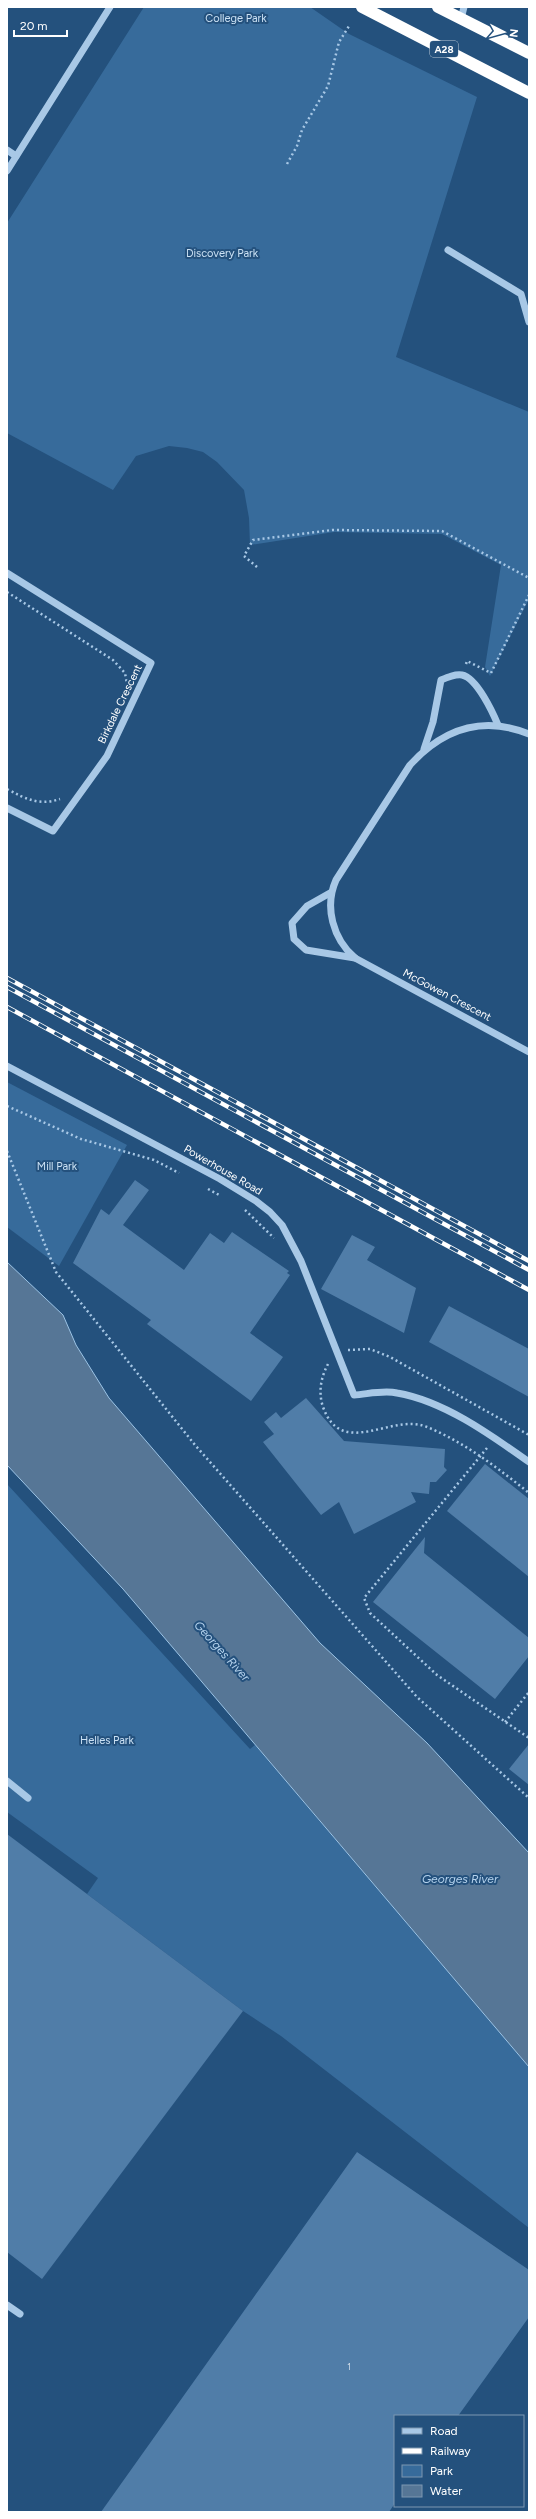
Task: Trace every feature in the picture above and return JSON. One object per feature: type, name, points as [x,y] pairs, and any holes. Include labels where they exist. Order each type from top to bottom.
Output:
[{"type":"highway","name":"A28","points":[[362,7],[529,93]]},
{"type":"highway","points":[[438,7],[529,53]]},
{"type":"street","points":[[7,171],[110,7]]},
{"type":"street","points":[[461,19],[464,7]]},
{"type":"street","points":[[7,150],[16,156]]},
{"type":"street","points":[[448,250],[522,294],[529,322]]},
{"type":"street","name":"Birkdale Crescent","points":[[7,572],[151,663],[106,756],[53,831],[7,808]]},
{"type":"street","name":"McGowen Crescent","points":[[424,750],[433,722],[441,680],[453,675],[464,675],[474,684],[490,704],[498,725]]},
{"type":"street","name":"McGowen Crescent","points":[[529,734],[498,725],[458,731],[440,738],[424,750],[410,765],[336,880],[330,893],[331,918],[336,934],[345,950],[355,958],[529,1052]]},
{"type":"street","name":"McGowen Crescent","points":[[330,893],[307,906],[292,923],[294,939],[306,950],[355,958]]},
{"type":"street","name":"Powerhouse Road","points":[[7,1066],[67,1096],[256,1201],[282,1225],[301,1261],[354,1395],[396,1392],[416,1398],[476,1424],[494,1437]]},
{"type":"street","points":[[494,1437],[529,1462]]},
{"type":"street","points":[[7,1781],[28,1798]]},
{"type":"street","points":[[7,2304],[20,2314]]},
{"type":"path","points":[[287,164],[297,146],[302,130],[328,86],[339,42],[349,26]]},
{"type":"path","points":[[257,567],[244,556],[253,540],[332,530],[442,531],[529,578]]},
{"type":"path","points":[[7,592],[114,660],[125,673],[128,687]]},
{"type":"path","points":[[491,673],[529,596]]},
{"type":"path","points":[[7,789],[31,801],[48,804],[63,798]]},
{"type":"path","points":[[7,1106],[81,1138],[123,1153],[154,1160],[182,1174]]},
{"type":"path","points":[[7,1151],[56,1272],[180,1426],[285,1549],[417,1697],[529,1798]]},
{"type":"path","points":[[203,1185],[226,1199]]},
{"type":"path","points":[[238,1206],[267,1229],[278,1244]]},
{"type":"path","points":[[529,1435],[390,1357],[370,1349],[356,1348],[337,1353],[327,1365],[320,1388],[324,1408],[332,1423],[342,1430],[360,1434],[395,1424],[418,1424],[427,1426],[481,1458],[529,1493]]},
{"type":"path","points":[[494,1437],[481,1458],[364,1598],[370,1613],[437,1675],[529,1738]]},
{"type":"path","points":[[505,1722],[529,1692]]},
{"type":"green space","name":"Discovery Park","points":[[144,7],[310,7],[349,34],[477,97],[396,357],[529,412],[529,599],[490,676],[485,667],[501,565],[442,534],[334,532],[250,545],[249,518],[244,490],[217,462],[203,452],[169,446],[136,456],[113,490],[7,433],[7,223]]},
{"type":"green space","name":"Mill Park","points":[[7,1082],[127,1145],[59,1266],[7,1227]]},
{"type":"green space","name":"Helles Park","points":[[7,1484],[250,1749],[255,1745],[529,2067],[529,2228],[281,2036],[243,2011],[87,1894],[98,1878],[7,1812]]},
{"type":"water","name":"Georges River","points":[[7,1262],[63,1315],[76,1345],[109,1398],[320,1643],[427,1743],[529,1853],[529,2067],[123,1589],[7,1465]]},
{"type":"building","points":[[135,1180],[149,1190],[123,1225],[184,1270],[210,1233],[224,1243],[232,1232],[289,1271],[287,1273],[290,1275],[250,1333],[283,1357],[251,1401],[147,1324],[151,1320],[73,1263],[101,1209],[109,1215]]},
{"type":"building","points":[[352,1235],[375,1247],[367,1260],[416,1288],[404,1333],[321,1289]]},
{"type":"building","points":[[449,1306],[529,1349],[529,1397],[429,1342]]},
{"type":"building","points":[[306,1398],[344,1441],[445,1449],[444,1467],[447,1470],[436,1482],[430,1482],[429,1494],[411,1492],[416,1502],[354,1534],[339,1502],[321,1515],[263,1442],[274,1434],[264,1422],[276,1412],[281,1418]]},
{"type":"building","points":[[485,1464],[529,1499],[529,1577],[447,1511]]},
{"type":"building","points":[[425,1537],[424,1553],[529,1638],[529,1656],[495,1699],[373,1602]]},
{"type":"building","points":[[529,1744],[529,1785],[509,1769]]},
{"type":"building","points":[[7,1834],[243,2011],[42,2279],[7,2252]]},
{"type":"building","points":[[357,2152],[529,2270],[529,2317],[459,2415],[394,2415],[394,2504],[389,2512],[101,2512]]},
{"type":"railway","points":[[7,978],[529,1261]]},
{"type":"railway","points":[[7,987],[529,1270]]},
{"type":"railway","points":[[7,1007],[529,1290]]},
{"type":"park label","name":"College Park","points":[[236,18]]}]
